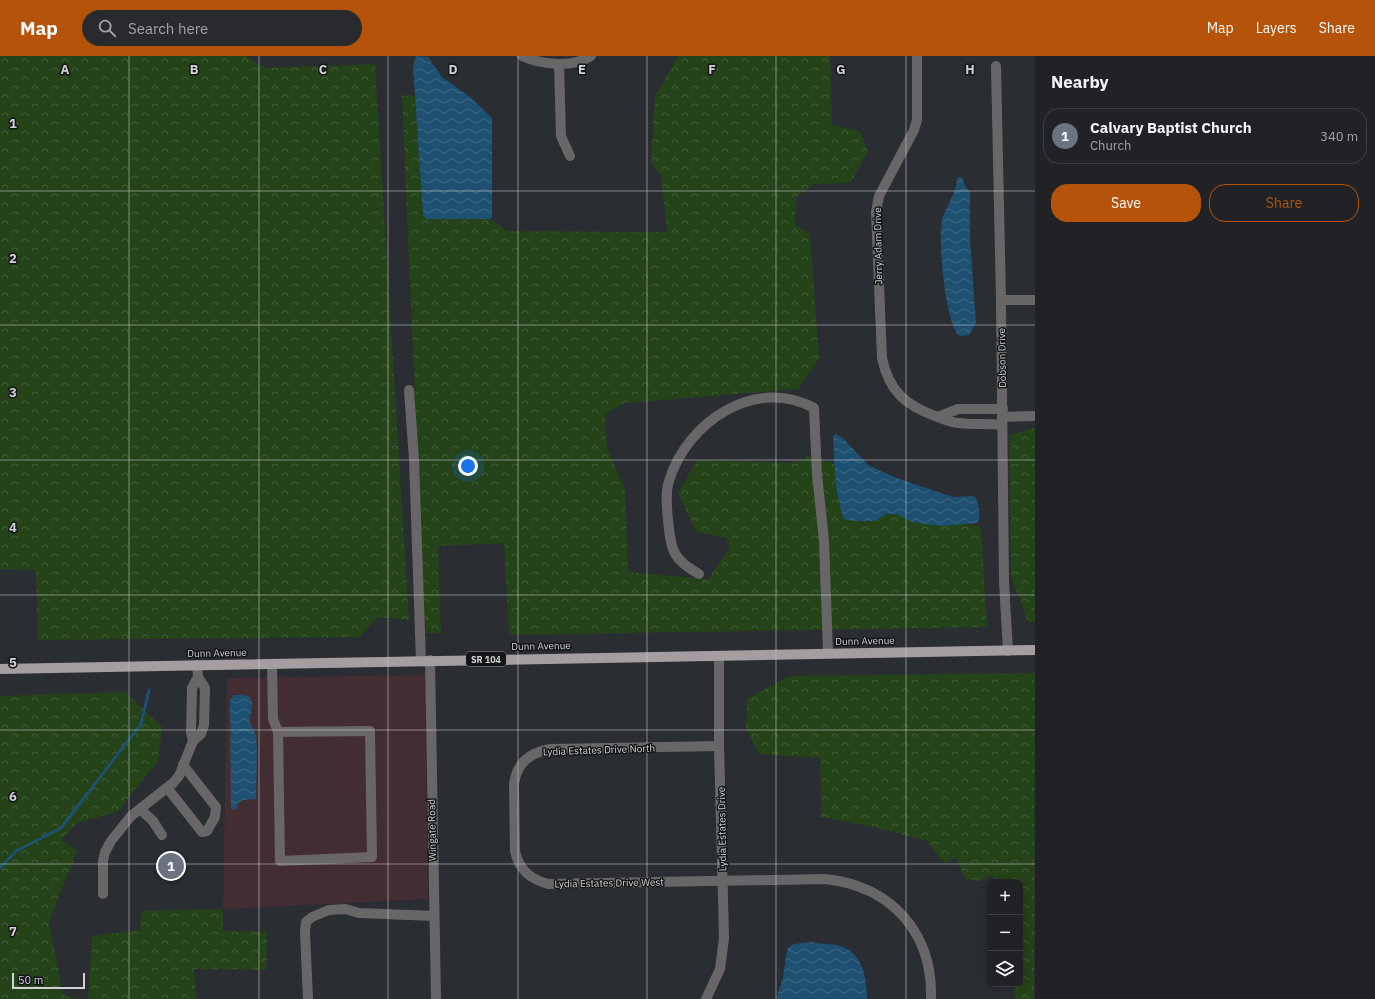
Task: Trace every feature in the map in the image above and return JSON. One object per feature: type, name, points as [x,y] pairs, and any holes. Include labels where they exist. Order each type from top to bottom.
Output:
[{"type":"main road","name":"Dunn Avenue","points":[[0,669],[1035,650]]},
{"type":"street","points":[[522,56],[547,63],[559,64],[575,62],[591,56]]},
{"type":"street","name":"Jerry Adam Drive","points":[[917,56],[917,120],[914,130],[879,196],[876,212],[882,358],[885,372],[892,385],[901,396],[916,409],[958,423],[1002,417]]},
{"type":"street","points":[[559,64],[561,136],[570,156]]},
{"type":"street","name":"Dobson Drive","points":[[996,66],[1001,300],[1004,582],[1008,650]]},
{"type":"street","points":[[1001,300],[1035,300]]},
{"type":"street","name":"Wingate Road","points":[[409,390],[425,660],[436,999]]},
{"type":"street","points":[[699,574],[678,560],[670,544],[667,496],[668,482],[695,433],[710,420],[732,406],[749,400],[767,398],[787,399],[804,402],[814,408],[817,474],[824,541],[828,653]]},
{"type":"street","points":[[938,417],[958,409],[1002,417],[1035,416]]},
{"type":"street","name":"Lydia Estates Drive","points":[[706,999],[720,969],[723,954],[723,881],[719,746],[719,656]]},
{"type":"street","points":[[272,664],[273,719],[278,732],[280,861],[372,857],[370,731],[278,732]]},
{"type":"street","points":[[103,894],[103,861],[105,852],[118,830],[140,810],[168,789],[179,776],[184,765],[193,741],[191,732],[192,688],[198,677],[197,665]]},
{"type":"street","name":"Lydia Estates Drive North","points":[[515,823],[516,773],[528,756],[539,751],[550,749],[719,746]]},
{"type":"street","points":[[168,789],[202,832],[207,831],[215,817],[216,807],[184,765]]},
{"type":"street","points":[[140,810],[159,827],[162,835]]},
{"type":"street","name":"Lydia Estates Drive West","points":[[515,823],[515,851],[518,861],[529,876],[543,882],[562,884],[825,879],[848,883],[872,892],[895,908],[906,919],[916,934],[924,950],[930,968],[931,999]]},
{"type":"street","points":[[308,999],[305,932],[306,922],[312,917],[345,908],[352,913],[434,916]]},
{"type":"shaded area","points":[[425,675],[428,899],[223,909],[227,678]]},
{"type":"green space","points":[[0,56],[246,56],[265,68],[375,64],[409,620],[377,617],[360,637],[38,640],[36,570],[0,569]]},
{"type":"green space","points":[[678,56],[830,56],[832,125],[860,131],[868,152],[850,183],[815,184],[796,197],[795,225],[810,234],[819,359],[798,389],[625,403],[605,414],[607,448],[625,489],[628,572],[708,579],[730,548],[726,538],[696,532],[678,493],[697,460],[792,463],[809,456],[835,464],[837,492],[874,521],[886,515],[894,514],[911,521],[922,523],[965,524],[981,527],[987,627],[509,635],[504,543],[438,546],[441,633],[425,633],[402,96],[415,95],[423,216],[427,219],[490,219],[507,231],[667,232],[661,175],[651,163],[655,96]]},
{"type":"green space","points":[[1035,428],[1035,622],[1028,622],[1011,576],[1009,435]]},
{"type":"green space","points":[[1035,673],[1034,999],[1014,999],[1015,987],[1023,987],[1023,879],[996,879],[991,876],[980,881],[965,879],[956,858],[944,863],[927,841],[873,827],[821,817],[820,758],[759,754],[746,729],[747,699],[789,676]]},
{"type":"green space","points":[[125,692],[162,727],[158,761],[117,812],[77,823],[61,840],[77,851],[49,922],[63,995],[79,999],[0,999],[0,696]]},
{"type":"green space","points":[[223,909],[223,931],[267,932],[266,970],[194,969],[196,999],[88,999],[92,936],[140,930],[141,911]]},
{"type":"water","points":[[416,56],[428,57],[442,77],[470,97],[492,118],[492,217],[490,219],[427,219],[423,216],[413,66]]},
{"type":"water","points":[[960,177],[963,179],[964,184],[970,193],[970,240],[976,323],[969,335],[959,336],[954,328],[946,299],[942,263],[941,232],[942,221],[956,188],[957,178]]},
{"type":"water","points":[[836,434],[844,439],[868,465],[899,479],[953,497],[974,496],[979,509],[978,523],[939,526],[912,522],[896,514],[887,514],[874,521],[853,521],[844,519],[838,499],[836,478],[833,436]]},
{"type":"water","points":[[234,695],[244,695],[250,697],[252,703],[250,722],[256,735],[257,750],[256,799],[243,800],[238,803],[236,810],[231,809],[230,700]]},
{"type":"water","points":[[812,942],[832,944],[843,947],[856,956],[863,969],[867,999],[776,999],[783,978],[788,948],[793,944]]},
{"type":"waterway","points":[[0,868],[16,851],[61,828],[141,724],[149,690]]},
{"type":"place","name":"Calvary Baptist Church","points":[[171,866]]}]
